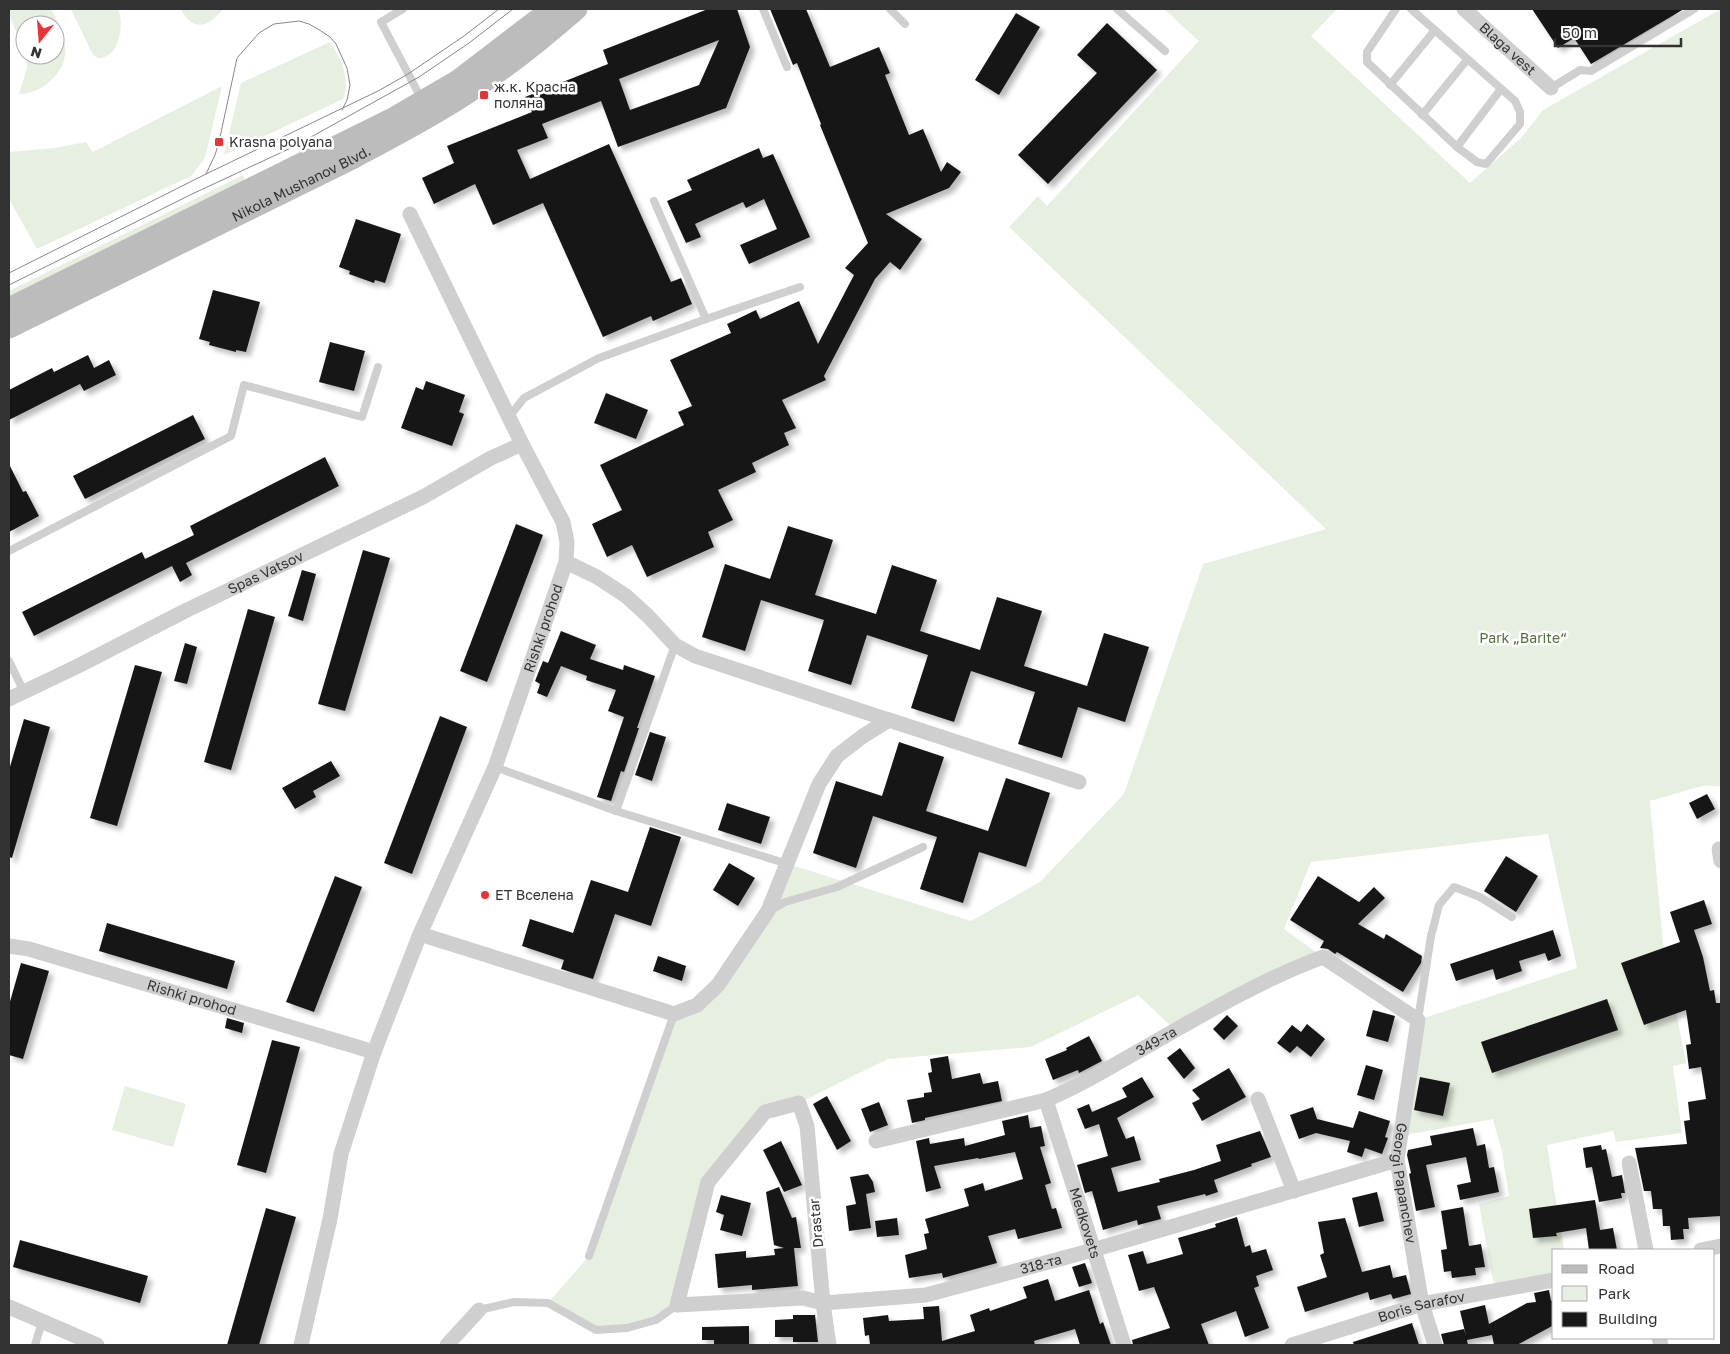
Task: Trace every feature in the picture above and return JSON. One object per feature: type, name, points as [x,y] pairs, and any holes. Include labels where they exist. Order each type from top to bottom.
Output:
[{"type":"main road","name":"Nikola Mushanov Blvd.","points":[[9,328],[354,158],[426,108],[458,80],[551,9]]},
{"type":"main road","name":"Nikola Mushanov Blvd.","points":[[9,308],[391,119],[426,108],[477,88],[548,34],[577,9]]},
{"type":"street","name":"Blaga vest","points":[[1464,9],[1551,88]]},
{"type":"street","name":"Rishki prohod","points":[[301,1345],[330,1219],[341,1154],[374,1052],[420,934],[494,768],[566,562],[567,542],[563,522],[522,444],[410,214]]},
{"type":"street","name":"Spas Vatsov","points":[[9,699],[203,602],[423,497],[491,458],[522,444]]},
{"type":"street","points":[[566,562],[597,577],[626,596],[675,644],[695,656],[1079,782]]},
{"type":"street","points":[[420,934],[674,1014],[698,1005],[718,985],[768,911],[819,784],[837,756],[863,736],[890,720]]},
{"type":"street","name":"Rishki prohod","points":[[9,946],[29,949],[374,1052]]},
{"type":"street","name":"349-та","points":[[876,1141],[1046,1100],[1071,1090],[1175,1030],[1285,971],[1323,957],[1418,1020]]},
{"type":"street","name":"Georgi Papanchev","points":[[1418,1020],[1397,1160],[1422,1304],[1435,1345]]},
{"type":"street","name":"Medkovets","points":[[1046,1100],[1124,1345]]},
{"type":"street","points":[[1258,1100],[1294,1191]]},
{"type":"street","name":"Drastar","points":[[677,1305],[708,1182],[765,1112],[799,1102],[807,1126],[828,1345]]},
{"type":"street","name":"318-та","points":[[677,1305],[803,1298],[823,1303],[926,1295],[1093,1250],[1397,1160]]},
{"type":"street","points":[[1629,1163],[1646,1249]]},
{"type":"street","points":[[1706,1249],[1721,1246]]},
{"type":"street","name":"Boris Sarafov","points":[[1292,1345],[1422,1304],[1552,1280]]},
{"type":"street","points":[[9,1307],[97,1345]]},
{"type":"street","points":[[447,1345],[478,1310]]},
{"type":"lane","points":[[403,9],[381,22],[426,108]]},
{"type":"lane","points":[[763,9],[788,67]]},
{"type":"lane","points":[[890,9],[905,24]]},
{"type":"lane","points":[[1117,9],[1166,51]]},
{"type":"lane","points":[[1396,9],[1367,52],[1367,62],[1456,147],[1477,162],[1486,164],[1520,124],[1520,112],[1515,101],[1411,9]]},
{"type":"lane","points":[[1551,88],[1580,70],[1591,71],[1694,9]]},
{"type":"lane","points":[[1390,85],[1435,30]]},
{"type":"lane","points":[[1422,115],[1467,60]]},
{"type":"lane","points":[[1456,147],[1501,89]]},
{"type":"lane","points":[[654,201],[706,319]]},
{"type":"lane","points":[[509,417],[524,398],[599,358],[800,287]]},
{"type":"lane","points":[[9,551],[231,436],[244,385],[362,417],[378,367]]},
{"type":"lane","points":[[616,811],[675,644]]},
{"type":"lane","points":[[9,661],[24,692]]},
{"type":"lane","points":[[494,768],[616,811],[788,864]]},
{"type":"lane","points":[[768,911],[785,902],[837,887],[923,846]]},
{"type":"lane","points":[[1418,1020],[1431,936],[1439,905],[1454,887],[1480,897],[1512,917]]},
{"type":"lane","points":[[589,1256],[674,1014]]},
{"type":"lane","points":[[478,1310],[514,1302],[548,1303],[596,1330],[626,1328],[656,1320],[677,1305]]},
{"type":"lane","points":[[35,1345],[42,1322]]},
{"type":"green space","points":[[9,9],[51,9],[54,15],[15,15],[15,29],[9,15]]},
{"type":"green space","points":[[71,9],[118,9],[121,23],[120,31],[118,40],[111,53],[105,57],[98,58],[93,55]]},
{"type":"green space","points":[[181,9],[223,9],[212,20],[201,25],[191,22]]},
{"type":"green space","name":"Park „Barite“","points":[[1164,9],[1337,9],[1311,36],[1470,183],[1521,138],[1543,110],[1721,9],[1721,786],[1702,786],[1650,801],[1663,944],[1686,1063],[1673,1066],[1682,1133],[1616,1142],[1613,1131],[1547,1145],[1564,1249],[1552,1249],[1552,1280],[1495,1291],[1479,1204],[1509,1196],[1502,1152],[1493,1119],[1400,1136],[1418,1020],[1577,968],[1548,834],[1311,862],[1284,929],[1323,957],[1175,1030],[1138,995],[1031,1047],[888,1059],[799,1103],[765,1112],[708,1182],[677,1305],[656,1320],[596,1330],[548,1303],[589,1256],[674,1014],[718,985],[788,864],[971,921],[1040,882],[1124,794],[1203,564],[1326,529],[1009,227],[1038,196],[1047,206],[1199,41]]},
{"type":"green space","points":[[330,42],[344,69],[346,84],[343,99],[224,155],[241,83]]},
{"type":"green space","points":[[27,65],[62,65],[48,83],[35,91],[19,94]]},
{"type":"green space","points":[[222,86],[205,158],[191,176],[37,249],[9,199],[9,152],[55,148],[86,142],[93,152]]},
{"type":"green space","points":[[243,175],[246,183],[9,301],[9,291]]},
{"type":"green space","points":[[125,1086],[186,1104],[173,1147],[112,1130]]},
{"type":"building","points":[[708,9],[737,9],[750,47],[726,108],[618,147],[601,101],[542,124],[548,138],[517,150],[530,179],[609,144],[671,282],[681,278],[692,304],[653,321],[651,316],[603,337],[543,203],[493,225],[475,184],[434,204],[422,178],[454,163],[447,146],[532,112],[525,97],[608,64],[603,50]],"holes":[[[719,40],[699,85],[630,110],[619,79]]]},
{"type":"building","points":[[770,9],[806,9],[830,67],[879,47],[890,73],[885,75],[909,135],[923,129],[941,172],[947,162],[961,172],[949,188],[886,214],[922,239],[900,270],[890,262],[875,279],[824,376],[826,380],[782,400],[796,428],[784,433],[789,445],[752,463],[756,472],[718,490],[733,520],[708,532],[714,547],[647,577],[632,545],[607,557],[592,524],[622,510],[600,465],[684,425],[678,412],[692,406],[670,360],[731,333],[727,324],[756,310],[760,319],[799,301],[818,344],[854,275],[845,268],[868,243],[797,63],[793,65]]},
{"type":"building","points":[[1532,9],[1684,9],[1591,64],[1574,38],[1558,48]]},
{"type":"building","points":[[1016,13],[1040,27],[999,95],[975,80]]},
{"type":"building","points":[[1107,23],[1157,70],[1048,184],[1018,155],[1097,73],[1077,55]]},
{"type":"building","points":[[759,148],[763,158],[773,154],[810,237],[749,264],[740,245],[777,229],[764,199],[746,208],[743,202],[695,224],[701,237],[686,243],[667,201],[692,190],[687,180]]},
{"type":"building","points":[[356,219],[401,234],[385,283],[375,280],[374,283],[349,274],[350,271],[339,267]]},
{"type":"building","points":[[213,290],[260,302],[246,352],[236,350],[236,352],[209,345],[210,342],[199,339]]},
{"type":"building","points":[[330,342],[365,351],[354,391],[319,382]]},
{"type":"building","points":[[88,355],[94,368],[109,360],[116,375],[84,391],[80,384],[9,420],[9,390],[52,368],[54,372]]},
{"type":"building","points":[[426,381],[465,395],[459,412],[464,414],[452,446],[401,428],[416,387],[423,390]]},
{"type":"building","points":[[606,393],[648,410],[636,439],[594,423]]},
{"type":"building","points":[[193,415],[205,439],[85,499],[73,476]]},
{"type":"building","points":[[325,457],[339,486],[186,563],[192,575],[180,582],[172,566],[34,636],[22,612],[142,552],[145,559],[194,535],[190,526]]},
{"type":"building","points":[[9,464],[23,492],[26,491],[39,516],[9,532]]},
{"type":"building","points":[[516,524],[543,535],[487,682],[460,671]]},
{"type":"building","points":[[788,526],[833,540],[815,595],[876,614],[892,565],[937,580],[920,631],[980,650],[997,597],[1042,611],[1024,666],[1087,686],[1104,633],[1149,647],[1125,722],[1078,707],[1062,758],[1018,744],[1035,692],[971,671],[954,722],[911,708],[928,655],[867,635],[851,685],[808,671],[824,620],[761,600],[745,651],[702,637],[725,564],[770,579]]},
{"type":"building","points":[[363,550],[390,558],[345,711],[318,704]]},
{"type":"building","points":[[302,570],[316,574],[303,621],[288,616]]},
{"type":"building","points":[[248,609],[275,617],[231,770],[204,762]]},
{"type":"building","points":[[561,631],[596,645],[590,659],[623,670],[624,665],[655,676],[624,772],[621,771],[611,801],[597,797],[624,717],[608,711],[616,690],[586,680],[587,676],[561,666],[547,697],[537,693],[540,684],[535,681],[543,661],[548,663]]},
{"type":"building","points":[[185,643],[197,647],[187,684],[174,681]]},
{"type":"building","points":[[135,665],[162,672],[117,826],[90,818]]},
{"type":"building","points":[[440,716],[467,727],[412,874],[384,863]]},
{"type":"building","points":[[24,719],[50,727],[12,858],[9,857],[9,770]]},
{"type":"building","points":[[650,732],[666,737],[652,781],[635,775]]},
{"type":"building","points":[[899,742],[944,757],[926,811],[988,831],[1006,778],[1050,793],[1026,867],[979,852],[963,903],[920,889],[937,837],[873,816],[856,868],[813,853],[836,781],[882,796]]},
{"type":"building","points":[[331,761],[340,776],[313,791],[316,797],[295,809],[282,788]]},
{"type":"building","points":[[1707,794],[1715,809],[1697,819],[1689,803]]},
{"type":"building","points":[[727,803],[770,817],[761,844],[718,830]]},
{"type":"building","points":[[650,827],[681,837],[651,926],[615,914],[593,979],[561,969],[564,960],[522,946],[530,919],[573,933],[591,880],[628,892]]},
{"type":"building","points":[[1506,856],[1538,876],[1516,912],[1484,891]]},
{"type":"building","points":[[729,863],[755,878],[738,906],[713,890]]},
{"type":"building","points":[[335,876],[362,887],[314,1012],[286,1002]]},
{"type":"building","points":[[1318,876],[1359,902],[1374,887],[1385,898],[1358,924],[1384,939],[1386,934],[1422,956],[1421,963],[1403,992],[1337,952],[1335,954],[1328,949],[1320,948],[1324,941],[1290,920]]},
{"type":"building","points":[[1704,900],[1712,924],[1694,930],[1703,957],[1710,991],[1714,990],[1716,1003],[1721,1003],[1721,1216],[1688,1218],[1689,1229],[1683,1229],[1684,1239],[1671,1240],[1670,1226],[1663,1226],[1662,1209],[1653,1209],[1651,1191],[1644,1191],[1635,1148],[1687,1144],[1684,1121],[1690,1120],[1688,1102],[1706,1099],[1701,1067],[1689,1069],[1686,1045],[1691,1044],[1686,1010],[1644,1025],[1621,963],[1680,942],[1670,912]]},
{"type":"building","points":[[107,923],[235,961],[227,989],[99,951]]},
{"type":"building","points":[[1553,930],[1561,956],[1548,961],[1545,953],[1519,961],[1522,971],[1496,980],[1493,969],[1456,981],[1450,964]]},
{"type":"building","points":[[658,956],[686,966],[682,981],[653,971]]},
{"type":"building","points":[[21,963],[49,971],[23,1059],[9,1055],[9,1005]]},
{"type":"building","points":[[1607,999],[1618,1030],[1492,1073],[1481,1042]]},
{"type":"building","points":[[1373,1010],[1395,1016],[1388,1042],[1366,1036]]},
{"type":"building","points":[[1227,1015],[1238,1026],[1224,1040],[1213,1029]]},
{"type":"building","points":[[227,1018],[244,1023],[242,1033],[225,1028]]},
{"type":"building","points":[[1307,1024],[1325,1039],[1311,1057],[1297,1046],[1290,1053],[1277,1043],[1292,1025],[1301,1032]]},
{"type":"building","points":[[1089,1036],[1102,1061],[1079,1073],[1078,1070],[1053,1080],[1045,1059],[1067,1050],[1066,1048]]},
{"type":"building","points":[[272,1040],[300,1047],[266,1173],[237,1165]]},
{"type":"building","points":[[1180,1048],[1195,1068],[1184,1079],[1167,1058]]},
{"type":"building","points":[[948,1056],[952,1079],[980,1073],[983,1084],[998,1081],[1002,1101],[925,1118],[925,1120],[912,1123],[907,1100],[924,1097],[924,1093],[932,1092],[928,1073],[932,1072],[930,1059]]},
{"type":"building","points":[[1366,1065],[1383,1070],[1374,1100],[1357,1095]]},
{"type":"building","points":[[1229,1068],[1246,1097],[1202,1121],[1192,1103],[1200,1099],[1192,1090]]},
{"type":"building","points":[[1142,1077],[1154,1097],[1117,1118],[1126,1139],[1134,1136],[1141,1160],[1111,1168],[1118,1192],[1160,1182],[1159,1179],[1221,1161],[1216,1145],[1260,1131],[1271,1157],[1214,1180],[1218,1192],[1157,1206],[1161,1219],[1138,1225],[1137,1220],[1103,1230],[1092,1191],[1085,1193],[1077,1165],[1108,1156],[1099,1124],[1085,1129],[1077,1109],[1089,1104],[1092,1112],[1127,1097],[1122,1088]]},
{"type":"building","points":[[1420,1077],[1450,1083],[1443,1116],[1414,1110]]},
{"type":"building","points":[[827,1096],[851,1141],[837,1150],[813,1104]]},
{"type":"building","points":[[879,1102],[888,1125],[870,1132],[861,1109]]},
{"type":"building","points":[[1313,1107],[1317,1119],[1353,1128],[1359,1111],[1390,1121],[1385,1137],[1388,1138],[1382,1154],[1365,1148],[1362,1157],[1347,1152],[1350,1141],[1316,1133],[1299,1139],[1290,1115]]},
{"type":"building","points":[[1028,1115],[1030,1128],[1041,1126],[1045,1146],[1040,1147],[1051,1183],[1045,1185],[1052,1209],[1056,1208],[1062,1228],[1018,1239],[1015,1229],[988,1236],[997,1263],[943,1278],[942,1273],[909,1278],[905,1255],[927,1249],[924,1234],[929,1233],[925,1219],[969,1206],[964,1189],[983,1183],[985,1191],[1023,1179],[1015,1152],[934,1166],[941,1188],[926,1192],[916,1141],[929,1138],[930,1144],[964,1138],[965,1146],[1005,1135],[1002,1121]]},
{"type":"building","points":[[1473,1128],[1477,1146],[1485,1144],[1489,1168],[1494,1167],[1499,1192],[1460,1200],[1457,1185],[1471,1182],[1466,1157],[1426,1165],[1435,1207],[1416,1211],[1409,1174],[1411,1173],[1407,1155],[1408,1150],[1432,1145],[1430,1136]]},
{"type":"building","points":[[781,1141],[802,1185],[784,1192],[763,1150]]},
{"type":"building","points":[[1601,1145],[1602,1150],[1606,1149],[1612,1177],[1622,1175],[1625,1193],[1621,1193],[1622,1198],[1599,1202],[1592,1167],[1586,1168],[1583,1148]]},
{"type":"building","points":[[868,1174],[873,1182],[875,1192],[866,1194],[871,1228],[849,1231],[846,1206],[856,1204],[850,1177]]},
{"type":"building","points":[[779,1187],[792,1218],[796,1217],[801,1248],[794,1248],[798,1286],[752,1290],[752,1285],[718,1288],[715,1254],[746,1251],[746,1258],[775,1255],[774,1249],[784,1248],[774,1245],[766,1192]]},
{"type":"building","points":[[1377,1192],[1384,1221],[1359,1227],[1352,1198]]},
{"type":"building","points":[[721,1195],[751,1203],[742,1236],[720,1230],[724,1215],[716,1212]]},
{"type":"building","points":[[1595,1200],[1600,1230],[1613,1228],[1617,1249],[1589,1249],[1586,1228],[1556,1233],[1557,1236],[1533,1238],[1529,1209]]},
{"type":"building","points":[[1463,1207],[1469,1246],[1481,1244],[1485,1267],[1475,1268],[1476,1275],[1452,1278],[1451,1271],[1444,1272],[1441,1250],[1447,1249],[1441,1211]]},
{"type":"building","points":[[266,1208],[296,1217],[259,1345],[227,1345]]},
{"type":"building","points":[[1237,1217],[1245,1247],[1250,1245],[1252,1253],[1266,1249],[1273,1270],[1256,1276],[1259,1286],[1254,1288],[1269,1328],[1245,1337],[1236,1311],[1201,1324],[1209,1345],[1133,1345],[1132,1340],[1170,1328],[1154,1287],[1139,1291],[1128,1255],[1143,1251],[1147,1264],[1183,1254],[1178,1238],[1216,1227],[1215,1224]]},
{"type":"building","points":[[897,1218],[899,1235],[877,1237],[875,1221]]},
{"type":"building","points":[[1345,1218],[1362,1272],[1390,1265],[1393,1278],[1406,1275],[1411,1294],[1393,1299],[1391,1294],[1370,1300],[1368,1292],[1305,1312],[1297,1287],[1327,1277],[1320,1255],[1324,1253],[1318,1222]]},
{"type":"building","points":[[20,1240],[148,1276],[140,1303],[13,1267]]},
{"type":"building","points":[[1085,1263],[1092,1283],[1079,1287],[1072,1267]]},
{"type":"building","points":[[1048,1279],[1055,1301],[1089,1290],[1100,1324],[1103,1322],[1111,1345],[1080,1345],[1075,1329],[1034,1341],[1035,1345],[870,1345],[869,1335],[865,1336],[863,1318],[888,1315],[889,1321],[924,1319],[923,1307],[939,1306],[942,1341],[975,1331],[970,1315],[989,1308],[990,1311],[1027,1298],[1023,1287]]},
{"type":"building","points":[[1549,1290],[1552,1301],[1552,1326],[1517,1345],[1494,1345],[1492,1335],[1467,1340],[1468,1345],[1444,1345],[1441,1334],[1464,1329],[1466,1336],[1460,1311],[1485,1305],[1489,1324],[1527,1303],[1536,1302],[1534,1293]]},
{"type":"building","points":[[793,1315],[815,1315],[818,1342],[793,1342],[793,1337],[775,1337],[775,1320],[793,1319]]},
{"type":"building","points":[[1412,1323],[1419,1345],[1354,1345],[1353,1342]]},
{"type":"building","points":[[749,1326],[749,1345],[714,1345],[714,1340],[702,1340],[702,1327]]},
{"type":"tram line","points":[[9,273],[206,174],[378,91],[408,74],[464,36],[499,9]]},
{"type":"tram line","points":[[9,285],[190,195],[293,147],[419,77],[469,43],[513,9]]},
{"type":"tram line","points":[[206,174],[219,142],[237,58],[259,33],[274,24],[299,21],[309,24],[330,37],[336,44],[347,68],[350,85],[347,100],[342,110]]},
{"type":"place","name":"ж.к. Красна поляна","points":[[484,95]]},
{"type":"place","name":"Krasna polyana","points":[[219,142]]},
{"type":"place","name":"ЕТ Вселена","points":[[485,895]]}]
